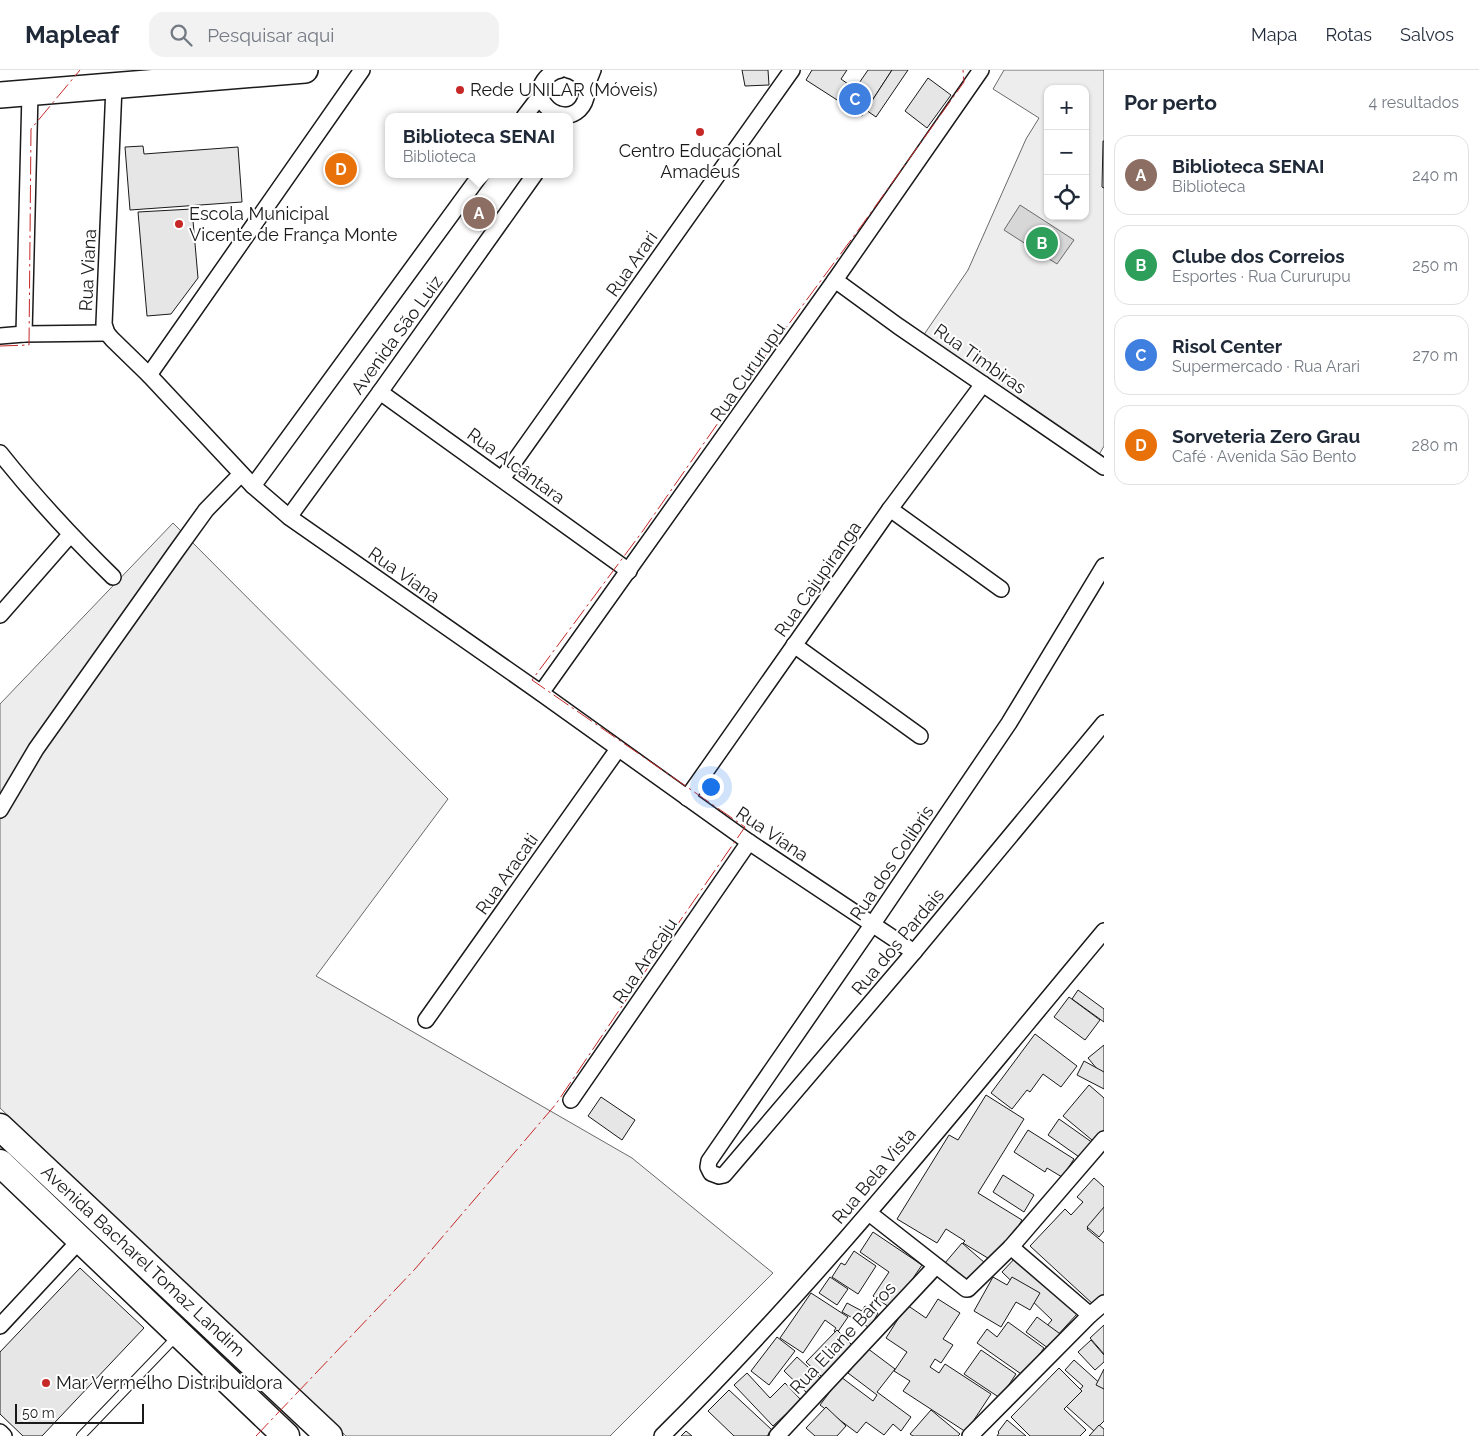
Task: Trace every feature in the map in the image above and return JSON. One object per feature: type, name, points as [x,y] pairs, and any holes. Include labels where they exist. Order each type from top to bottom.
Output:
[{"type":"highway","name":"Avenida Bacharel Tomaz Landim","points":[[0,1127],[329,1436]]},
{"type":"highway","name":"Avenida Bacharel Tomaz Landim","points":[[0,1163],[82,1239],[286,1436]]},
{"type":"main road","points":[[0,95],[305,70]]},
{"type":"street","points":[[149,375],[362,70]]},
{"type":"street","points":[[568,70],[581,77],[587,85]]},
{"type":"street","points":[[573,115],[584,104],[587,85],[593,70]]},
{"type":"street","name":"Rua Arari","points":[[502,479],[792,70]]},
{"type":"street","name":"Rua Cururupu","points":[[540,693],[836,280],[981,70]]},
{"type":"street","points":[[527,113],[540,96],[543,82],[552,72]]},
{"type":"street","name":"Rua Viana","points":[[114,86],[104,324],[112,339],[149,375],[253,486],[289,516],[749,842],[914,952]]},
{"type":"street","points":[[24,334],[30,93]]},
{"type":"street","points":[[540,96],[545,105],[556,113]]},
{"type":"street","name":"Avenida São Luiz","points":[[253,486],[478,178]]},
{"type":"street","name":"Avenida São Luiz","points":[[289,516],[532,178]]},
{"type":"street","name":"Rua Timbiras","points":[[836,280],[1104,467]]},
{"type":"street","points":[[0,336],[107,332]]},
{"type":"street","name":"Rua Cajupiranga","points":[[687,798],[890,509],[983,384]]},
{"type":"street","name":"Rua Alcântara","points":[[380,392],[629,571]]},
{"type":"street","points":[[0,453],[25,485],[70,535],[113,577]]},
{"type":"street","points":[[0,810],[36,749],[185,538],[206,510],[242,474]]},
{"type":"street","points":[[890,509],[1001,589]]},
{"type":"street","points":[[0,615],[70,535]]},
{"type":"street","name":"Rua dos Colibris","points":[[714,1175],[708,1168],[709,1162],[1009,723],[1104,566]]},
{"type":"street","points":[[794,645],[920,736]]},
{"type":"street","name":"Rua dos Pardais","points":[[714,1175],[724,1175],[914,952],[1104,723]]},
{"type":"street","name":"Rua Aracati","points":[[426,1020],[618,749]]},
{"type":"street","name":"Rua Aracaju","points":[[571,1100],[749,842]]},
{"type":"street","name":"Rua Bela Vista","points":[[662,1436],[715,1383],[869,1213],[1104,931]]},
{"type":"street","points":[[869,1213],[966,1289],[1011,1247],[1104,1139]]},
{"type":"street","points":[[0,1326],[82,1239]]},
{"type":"street","points":[[1011,1247],[1090,1316]]},
{"type":"street","name":"Rua Eliane Barros","points":[[777,1436],[936,1266]]},
{"type":"street","points":[[970,1436],[1104,1303]]},
{"type":"street","points":[[0,1432],[4,1436]]},
{"type":"lane","points":[[81,1436],[179,1333]]},
{"type":"shaded area","points":[[1004,70],[1104,70],[1104,446],[1097,458],[923,336],[968,270],[1026,139],[1039,118],[993,89]]},
{"type":"shaded area","points":[[1020,205],[1074,240],[1057,264],[1004,230]]},
{"type":"shaded area","points":[[173,523],[448,799],[316,976],[632,1158],[773,1273],[610,1436],[346,1436],[0,1108],[0,704]]},
{"type":"building","points":[[742,70],[768,70],[769,85],[745,86]]},
{"type":"building","points":[[812,70],[847,70],[841,79],[855,89],[868,70],[892,70],[862,116],[806,80]]},
{"type":"building","points":[[892,70],[908,70],[876,117],[866,110]]},
{"type":"building","points":[[928,78],[951,95],[927,128],[905,111]]},
{"type":"building","points":[[1104,141],[1104,188],[1102,187]]},
{"type":"building","points":[[143,146],[144,154],[238,147],[242,202],[130,210],[125,147]]},
{"type":"building","points":[[476,196],[496,208],[481,231],[462,219]]},
{"type":"building","points":[[192,209],[198,278],[171,314],[147,316],[138,212]]},
{"type":"building","points":[[1078,990],[1104,1009],[1104,1022],[1072,999]]},
{"type":"building","points":[[1069,997],[1100,1020],[1085,1040],[1054,1017]]},
{"type":"building","points":[[1035,1034],[1077,1066],[1061,1087],[1043,1074],[1030,1092],[1027,1090],[1012,1109],[991,1093]]},
{"type":"building","points":[[1104,1045],[1104,1073],[1102,1075],[1088,1058]]},
{"type":"building","points":[[1084,1061],[1104,1072],[1104,1089],[1077,1075]]},
{"type":"building","points":[[1089,1085],[1104,1098],[1104,1138],[1098,1145],[1063,1116]]},
{"type":"building","points":[[986,1095],[1024,1119],[978,1193],[1022,1220],[996,1263],[963,1243],[965,1241],[946,1229],[937,1243],[897,1219],[949,1135],[958,1140]]},
{"type":"building","points":[[601,1097],[635,1120],[622,1140],[588,1116]]},
{"type":"building","points":[[1059,1119],[1093,1143],[1082,1159],[1048,1135]]},
{"type":"building","points":[[1028,1130],[1074,1159],[1062,1177],[1047,1168],[1045,1172],[1014,1152]]},
{"type":"building","points":[[1003,1175],[1034,1195],[1024,1212],[993,1192]]},
{"type":"building","points":[[1094,1178],[1104,1187],[1104,1210],[1087,1229],[1104,1243],[1104,1294],[1094,1305],[1030,1246],[1065,1209],[1071,1215],[1083,1202],[1077,1197]]},
{"type":"building","points":[[1104,1207],[1104,1231],[1099,1237],[1087,1227]]},
{"type":"building","points":[[873,1232],[922,1265],[892,1309],[873,1296],[889,1272],[860,1252]]},
{"type":"building","points":[[962,1243],[985,1263],[969,1282],[945,1263]]},
{"type":"building","points":[[854,1251],[876,1266],[858,1294],[832,1277],[841,1263],[845,1265]]},
{"type":"building","points":[[1017,1256],[1077,1314],[1055,1338],[1045,1328],[1052,1320],[1002,1272]]},
{"type":"building","name":"Mar Vermelho Distribuidora","points":[[80,1268],[144,1328],[42,1436],[23,1436],[0,1414],[0,1352]]},
{"type":"building","points":[[830,1277],[848,1289],[837,1305],[819,1293]]},
{"type":"building","points":[[993,1277],[1007,1285],[1012,1277],[1040,1293],[1030,1310],[1016,1302],[1001,1327],[974,1311]]},
{"type":"building","points":[[811,1293],[848,1317],[837,1333],[834,1331],[836,1328],[825,1320],[803,1353],[780,1338]]},
{"type":"building","points":[[938,1299],[960,1313],[943,1339],[953,1345],[941,1363],[935,1359],[930,1367],[939,1373],[945,1364],[991,1394],[966,1432],[903,1391],[910,1381],[894,1371],[907,1352],[886,1338],[907,1305],[926,1318]]},
{"type":"building","points":[[847,1303],[862,1311],[865,1306],[878,1313],[870,1328],[842,1312]]},
{"type":"building","points":[[1037,1317],[1063,1336],[1052,1351],[1026,1332]]},
{"type":"building","points":[[1008,1322],[1044,1348],[1024,1376],[977,1343],[987,1329],[997,1337]]},
{"type":"building","points":[[1104,1325],[1104,1354],[1090,1338]]},
{"type":"building","points":[[837,1330],[853,1346],[822,1377],[806,1362]]},
{"type":"building","points":[[777,1337],[795,1351],[769,1385],[751,1371]]},
{"type":"building","points":[[1091,1340],[1104,1355],[1104,1362],[1095,1370],[1078,1352]]},
{"type":"building","points":[[867,1348],[895,1369],[877,1392],[911,1417],[901,1431],[893,1424],[884,1435],[866,1422],[857,1433],[820,1405],[841,1377],[873,1401],[877,1395],[848,1373]]},
{"type":"building","points":[[981,1350],[1016,1374],[1000,1398],[964,1374]]},
{"type":"building","points":[[797,1357],[820,1378],[807,1393],[784,1371]]},
{"type":"building","points":[[1074,1360],[1104,1387],[1104,1421],[1094,1431],[1066,1406],[1083,1386],[1065,1370]]},
{"type":"building","points":[[1059,1368],[1082,1391],[1064,1409],[1086,1430],[1080,1436],[1030,1436],[1011,1417]]},
{"type":"building","points":[[1104,1369],[1104,1389],[1096,1385]]},
{"type":"building","points":[[747,1373],[770,1398],[785,1383],[801,1400],[773,1426],[734,1385]]},
{"type":"building","points":[[729,1390],[772,1430],[767,1436],[734,1436],[708,1411]]},
{"type":"building","points":[[826,1407],[846,1426],[837,1436],[815,1436],[806,1428]]},
{"type":"building","points":[[931,1410],[960,1434],[958,1436],[913,1436],[910,1434]]},
{"type":"building","points":[[1007,1420],[1026,1436],[997,1436]]},
{"type":"building","points":[[1099,1425],[1104,1429],[1104,1436],[1089,1436]]},
{"type":"building","points":[[686,1431],[692,1436],[681,1436]]},
{"type":"power","points":[[0,346],[29,345],[31,129],[80,70]]},
{"type":"power","points":[[256,1436],[415,1269],[556,1104],[745,827],[532,680],[642,532],[757,367],[862,225],[964,82],[963,70]]},
{"type":"place","name":"Rede UNILAR (Móveis)","points":[[460,90]]},
{"type":"place","name":"Risol Center","points":[[855,99]]},
{"type":"place","name":"Centro Educacional Amadeus","points":[[700,132]]},
{"type":"place","name":"Sorveteria Zero Grau","points":[[341,169]]},
{"type":"place","name":"Biblioteca SENAI","points":[[479,213]]},
{"type":"place","name":"Escola Municipal Vicente de França Monte","points":[[179,224]]},
{"type":"place","name":"Clube dos Correios","points":[[1042,243]]},
{"type":"place","name":"Mar Vermelho Distribuidora","points":[[46,1383]]}]
